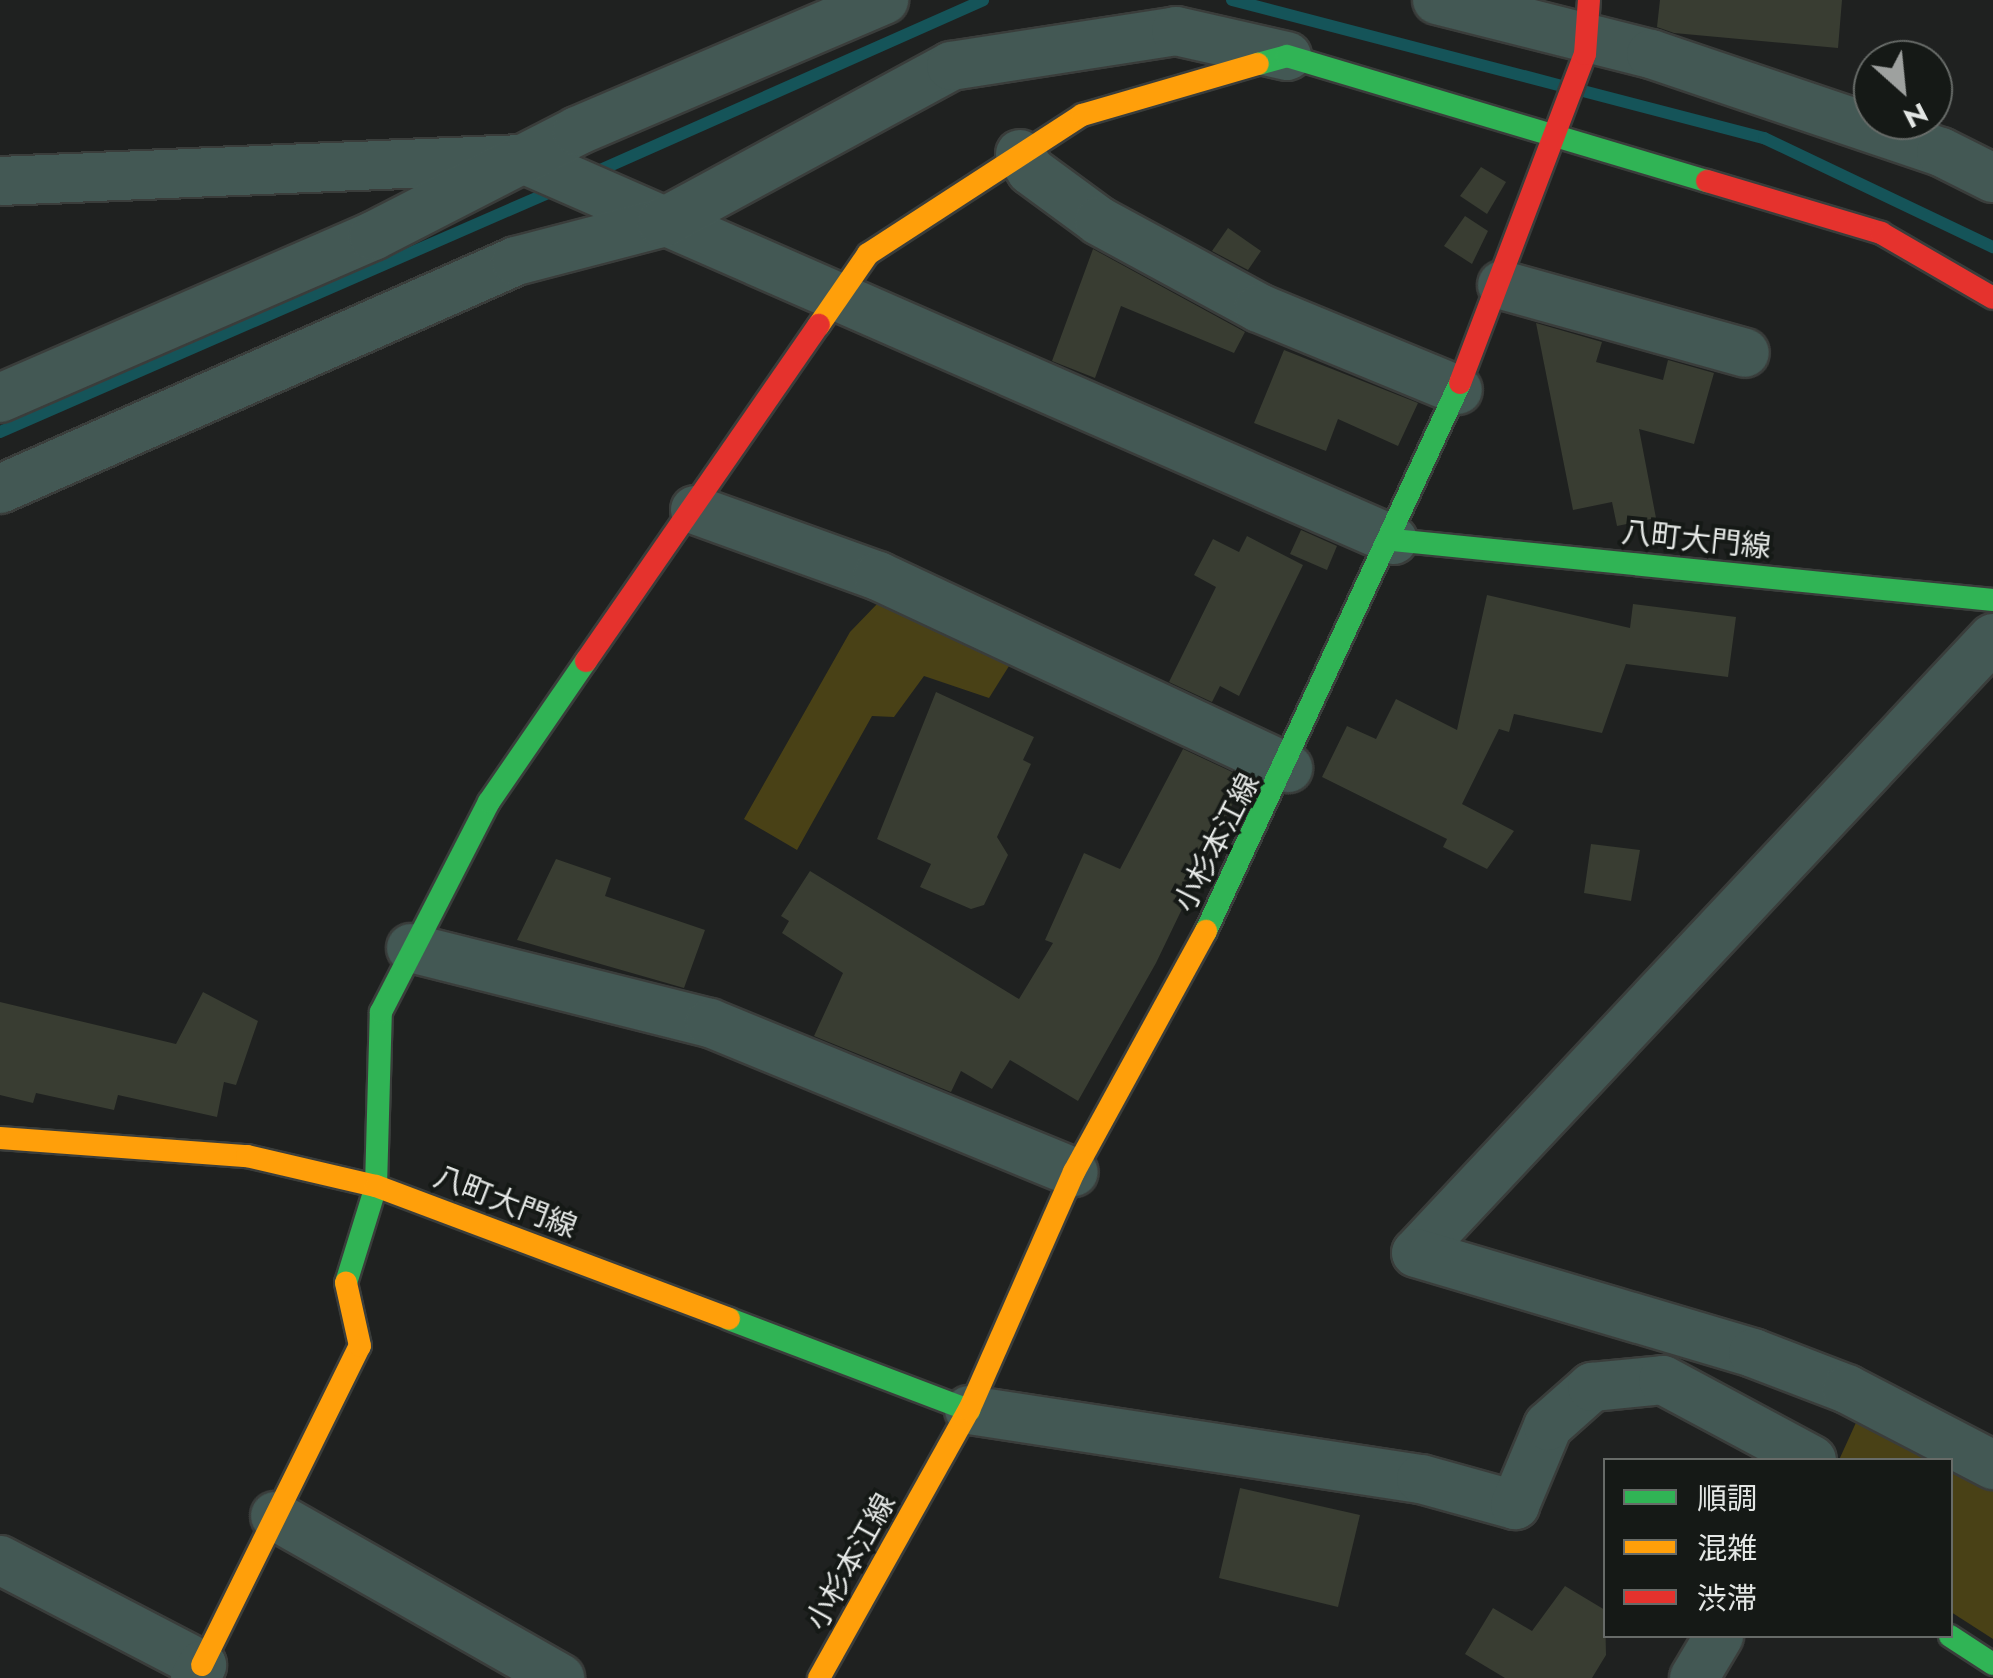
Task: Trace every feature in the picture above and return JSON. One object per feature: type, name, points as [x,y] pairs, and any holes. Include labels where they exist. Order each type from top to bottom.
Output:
[{"type":"main road","name":"小杉本江線","points":[[819,1678],[968,1410],[1074,1172],[1288,768],[1394,540],[1502,285],[1559,123],[1586,32]]},
{"type":"main road","points":[[199,1672],[360,1346],[343,1292],[376,1186],[381,1012],[411,948],[489,802],[842,300],[868,254],[1082,116],[1287,56],[1559,123],[1881,233],[1993,298]]},
{"type":"main road","name":"八町大門線","points":[[1394,540],[1993,600]]},
{"type":"main road","name":"八町大門線","points":[[0,1138],[247,1156],[376,1186],[968,1410]]},
{"type":"main road","points":[[1953,1638],[1993,1664]]},
{"type":"street","points":[[0,398],[373,236],[524,158],[884,0]]},
{"type":"street","points":[[1436,0],[1586,32],[1942,152],[1993,178]]},
{"type":"street","points":[[0,489],[516,261],[662,223],[951,66],[1176,31],[1287,56]]},
{"type":"street","points":[[1020,154],[1031,172],[1099,221],[1259,308],[1458,390]]},
{"type":"street","points":[[0,182],[524,158],[662,223],[1394,540]]},
{"type":"street","points":[[1502,285],[1744,353]]},
{"type":"street","points":[[694,510],[878,576],[1288,768]]},
{"type":"street","points":[[1993,638],[1416,1253],[1847,1389],[1993,1465]]},
{"type":"street","points":[[411,948],[710,1022],[1074,1172]]},
{"type":"street","points":[[968,1410],[1403,1476],[1515,1505],[1548,1426],[1592,1387],[1644,1325]]},
{"type":"street","points":[[1592,1387],[1662,1380],[1811,1458]]},
{"type":"street","points":[[1816,1458],[1847,1389]]},
{"type":"street","points":[[275,1516],[560,1678]]},
{"type":"street","points":[[0,1560],[199,1672]]},
{"type":"street","points":[[1694,1678],[1718,1638]]},
{"type":"shaded area","points":[[878,603],[1014,658],[989,698],[924,676],[894,717],[872,716],[797,850],[744,819],[850,632]]},
{"type":"shaded area","points":[[1859,1416],[1936,1458],[1840,1458]]},
{"type":"shaded area","points":[[1953,1468],[1993,1490],[1993,1639],[1953,1613]]},
{"type":"building","points":[[1660,0],[1842,0],[1838,48],[1674,33],[1657,27]]},
{"type":"building","points":[[1481,167],[1506,182],[1487,214],[1460,196]]},
{"type":"building","points":[[1465,216],[1488,231],[1472,264],[1444,246]]},
{"type":"building","points":[[1228,228],[1261,251],[1248,270],[1212,251]]},
{"type":"building","points":[[1093,249],[1245,332],[1234,353],[1121,306],[1095,378],[1052,361]]},
{"type":"building","points":[[1536,323],[1602,342],[1596,362],[1663,380],[1668,360],[1714,373],[1694,444],[1639,429],[1656,518],[1617,526],[1612,502],[1573,510]]},
{"type":"building","points":[[1284,350],[1418,403],[1398,446],[1338,419],[1326,451],[1254,423]]},
{"type":"building","points":[[1301,530],[1337,546],[1327,570],[1290,554]]},
{"type":"building","points":[[1247,536],[1303,565],[1239,696],[1220,686],[1212,702],[1169,682],[1216,587],[1194,575],[1213,539],[1239,552]]},
{"type":"building","points":[[1487,595],[1630,628],[1633,604],[1736,617],[1728,677],[1626,664],[1602,733],[1514,714],[1509,732],[1499,729],[1462,804],[1514,831],[1487,869],[1443,847],[1447,839],[1322,777],[1347,726],[1376,739],[1396,699],[1457,730]]},
{"type":"building","points":[[936,692],[1034,737],[1023,760],[1031,764],[997,837],[1008,855],[984,905],[971,909],[920,887],[931,864],[877,839]]},
{"type":"building","points":[[1183,749],[1245,778],[1156,963],[1078,1101],[1010,1060],[992,1089],[961,1071],[951,1092],[814,1036],[843,973],[782,933],[789,921],[781,916],[810,871],[1019,999],[1053,943],[1045,940],[1084,853],[1120,869]]},
{"type":"building","points":[[1591,844],[1640,850],[1631,901],[1584,893]]},
{"type":"building","points":[[556,859],[611,878],[605,896],[705,930],[684,988],[517,940]]},
{"type":"building","points":[[203,992],[258,1021],[236,1085],[224,1082],[217,1117],[118,1095],[114,1110],[36,1093],[33,1103],[0,1095],[0,1002],[176,1044]]},
{"type":"building","points":[[1240,1488],[1360,1515],[1338,1607],[1219,1578]]},
{"type":"building","points":[[1565,1586],[1603,1609],[1606,1655],[1592,1678],[1505,1678],[1465,1654],[1493,1608],[1532,1631]]},
{"type":"waterway","points":[[589,175],[983,0]]},
{"type":"waterway","points":[[1232,0],[1559,85]]},
{"type":"waterway","points":[[1583,91],[1764,138],[1993,247]]},
{"type":"waterway","points":[[0,432],[557,189]]},
{"type":"traffic: fast","points":[[1258,64],[1287,56],[1707,181]]},
{"type":"traffic: fast","points":[[1206,931],[1460,383]]},
{"type":"traffic: fast","points":[[1393,540],[1993,600]]},
{"type":"traffic: fast","points":[[346,1283],[376,1186],[381,1012],[489,802],[586,661]]},
{"type":"traffic: fast","points":[[729,1319],[969,1410]]},
{"type":"traffic: fast","points":[[1953,1638],[1993,1664]]},
{"type":"traffic: slow","points":[[819,325],[868,254],[1082,115],[1258,64]]},
{"type":"traffic: slow","points":[[819,1678],[969,1410],[1074,1172],[1206,931]]},
{"type":"traffic: slow","points":[[0,1138],[247,1156],[376,1186],[729,1319]]},
{"type":"traffic: slow","points":[[202,1665],[360,1346],[346,1283]]},
{"type":"traffic: jam","points":[[1460,383],[1585,54],[1589,0]]},
{"type":"traffic: jam","points":[[1707,181],[1881,233],[1993,298]]},
{"type":"traffic: jam","points":[[586,661],[819,325]]}]
